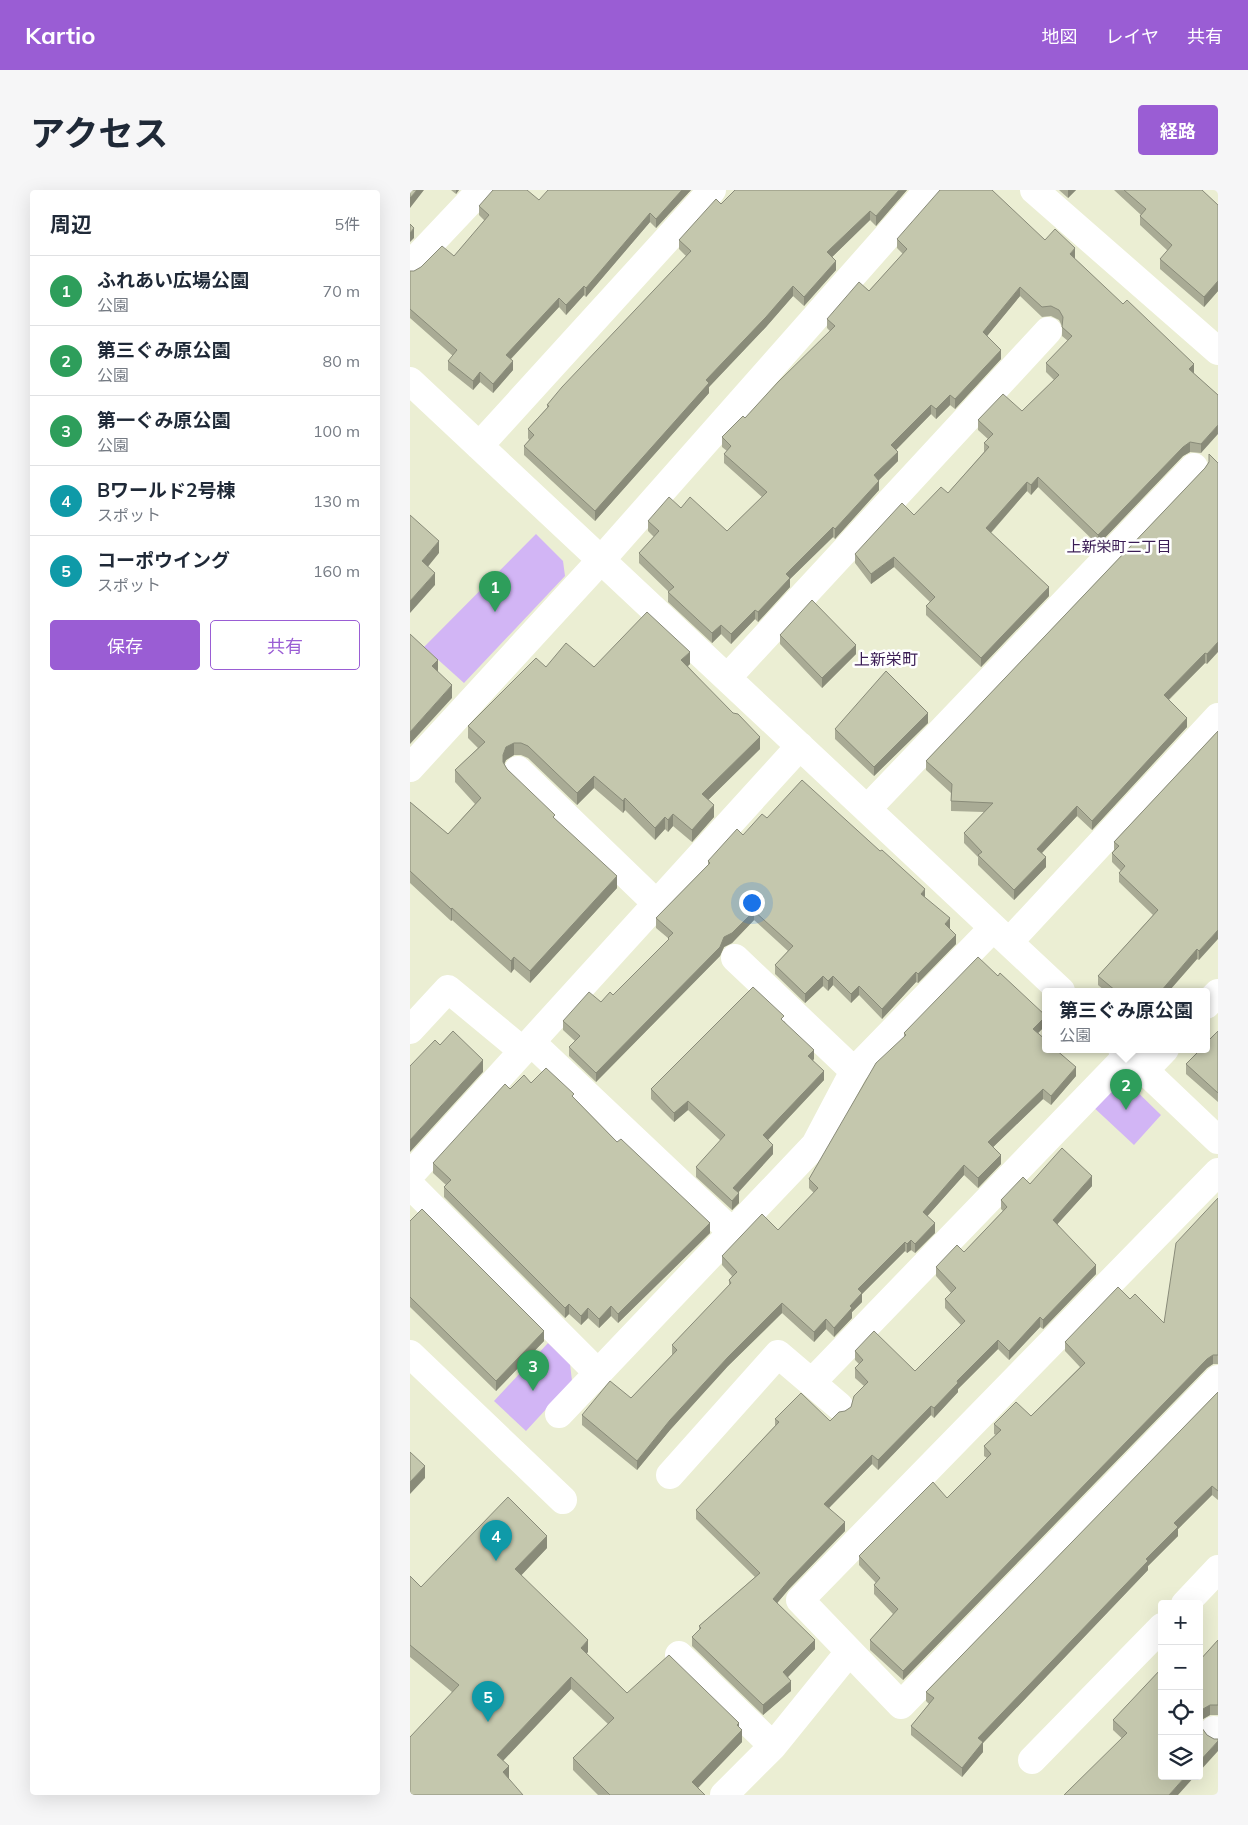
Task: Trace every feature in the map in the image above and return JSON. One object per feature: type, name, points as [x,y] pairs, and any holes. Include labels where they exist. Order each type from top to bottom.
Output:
[{"type":"street","points":[[410,265],[481,190]]},
{"type":"street","points":[[479,446],[712,190]]},
{"type":"street","points":[[410,768],[601,560],[928,190]]},
{"type":"street","points":[[1034,190],[1216,343]]},
{"type":"street","points":[[727,678],[1048,331]]},
{"type":"street","points":[[410,381],[1058,988]]},
{"type":"street","points":[[867,809],[1194,467]]},
{"type":"street","points":[[559,1414],[815,1145],[854,1071],[1001,935],[1218,717]]},
{"type":"street","points":[[410,1175],[800,746]]},
{"type":"street","points":[[518,770],[656,904]]},
{"type":"street","points":[[735,958],[854,1071]]},
{"type":"street","points":[[410,1030],[448,988],[527,1047],[732,1232]]},
{"type":"street","points":[[812,1382],[1131,1058],[1150,1053]]},
{"type":"street","points":[[1131,1058],[1218,1140]]},
{"type":"street","points":[[1218,1172],[800,1600],[901,1705],[1218,1379]]},
{"type":"street","points":[[410,1185],[597,1372]]},
{"type":"street","points":[[410,1354],[563,1500]]},
{"type":"street","points":[[670,1475],[778,1354],[839,1406]]},
{"type":"street","points":[[1188,1600],[1218,1569]]},
{"type":"street","points":[[1032,1760],[1158,1631]]},
{"type":"street","points":[[724,1795],[773,1746],[849,1652]]},
{"type":"street","points":[[679,1655],[773,1746]]},
{"type":"shaded area","points":[[536,534],[563,561],[565,576],[464,683],[424,647]]},
{"type":"shaded area","points":[[1113,1079],[1125,1080],[1161,1115],[1134,1145],[1090,1104]]},
{"type":"shaded area","points":[[548,1343],[570,1364],[572,1381],[526,1431],[494,1401]]},
{"type":"building","points":[[410,190],[417,190],[410,198]]},
{"type":"building","points":[[493,190],[527,190],[539,200],[548,190],[682,190],[656,219],[650,213],[586,288],[584,286],[566,305],[559,298],[506,355],[513,361],[493,384],[480,372],[473,381],[448,361],[457,350],[410,309],[410,271],[421,267],[442,246],[454,256],[489,215],[479,206]]},
{"type":"building","points":[[735,190],[899,190],[876,216],[870,211],[827,252],[836,261],[804,297],[793,286],[706,380],[709,383],[595,511],[524,446],[534,435],[528,429],[549,406],[547,405],[562,387],[691,251],[679,240],[716,199],[721,204]]},
{"type":"building","points":[[940,190],[992,190],[1045,240],[1055,229],[1075,248],[1070,254],[1123,304],[1127,300],[1194,364],[1189,369],[1218,395],[1218,425],[1201,444],[1190,442],[1183,447],[1098,535],[1038,477],[1031,485],[1027,482],[986,528],[1049,587],[981,658],[926,606],[935,597],[894,557],[871,574],[855,554],[902,503],[914,515],[941,487],[948,493],[989,447],[984,443],[993,434],[978,420],[1003,394],[1022,411],[1059,375],[1046,363],[1072,336],[1062,327],[1063,317],[1059,310],[1051,306],[1042,307],[1020,287],[983,332],[1001,350],[955,399],[950,395],[936,409],[931,405],[891,445],[898,452],[874,475],[879,481],[835,529],[833,527],[786,574],[790,578],[758,612],[755,610],[731,634],[721,625],[712,633],[668,592],[674,587],[639,553],[659,531],[648,521],[669,497],[681,508],[690,497],[727,531],[767,492],[724,454],[731,446],[722,437],[743,416],[745,418],[778,382],[835,326],[827,319],[859,282],[869,291],[907,249],[897,239]]},
{"type":"building","points":[[1124,190],[1202,190],[1218,205],[1218,281],[1204,297],[1160,259],[1172,245],[1140,216],[1146,209]]},
{"type":"building","points":[[410,224],[414,228],[410,233]]},
{"type":"building","points":[[1209,454],[1218,463],[1218,642],[1164,695],[1187,718],[1092,821],[1077,806],[1037,849],[1046,857],[1014,890],[978,855],[982,852],[964,833],[993,803],[951,801],[952,784],[926,761],[1205,468],[1209,462]]},
{"type":"building","points":[[410,515],[439,541],[422,561],[435,573],[410,601]]},
{"type":"building","points":[[812,600],[856,645],[822,678],[780,635]]},
{"type":"building","points":[[647,612],[690,652],[681,660],[733,713],[738,714],[760,737],[702,794],[714,805],[692,830],[673,814],[668,820],[665,817],[655,828],[625,798],[623,801],[594,776],[577,793],[528,746],[514,743],[506,747],[503,762],[507,769],[555,815],[553,817],[617,876],[530,971],[514,957],[511,961],[410,871],[410,802],[448,834],[481,798],[455,770],[485,742],[468,726],[536,658],[546,667],[566,643],[594,667]]},
{"type":"building","points":[[410,634],[438,660],[432,666],[452,685],[410,732]]},
{"type":"building","points":[[886,671],[928,713],[874,767],[835,729]]},
{"type":"building","points":[[1218,731],[1218,930],[1199,951],[1197,949],[1164,988],[1112,988],[1098,976],[1158,910],[1119,873],[1125,866],[1112,853],[1119,846],[1114,842]]},
{"type":"building","points":[[802,780],[925,889],[921,894],[950,918],[945,924],[956,935],[918,974],[916,972],[882,1009],[859,986],[851,994],[833,976],[828,981],[823,976],[805,994],[775,965],[793,946],[754,911],[732,933],[724,937],[720,947],[596,1073],[569,1047],[580,1036],[563,1021],[589,992],[601,1002],[610,992],[613,995],[669,939],[673,933],[656,918],[710,863],[708,861],[737,829],[743,835],[762,814],[767,818]]},
{"type":"building","points":[[978,957],[998,976],[1000,973],[1042,1012],[1042,1020],[1033,1029],[1042,1037],[1042,1053],[1060,1053],[1076,1067],[1051,1096],[1043,1089],[988,1142],[1001,1155],[978,1178],[964,1165],[923,1212],[935,1223],[915,1244],[911,1240],[907,1244],[905,1242],[858,1289],[862,1293],[850,1306],[852,1308],[834,1328],[826,1319],[814,1332],[782,1303],[728,1357],[670,1420],[637,1461],[582,1415],[610,1381],[631,1398],[677,1350],[672,1345],[731,1283],[729,1280],[737,1272],[722,1256],[762,1214],[778,1230],[818,1188],[809,1179],[876,1063],[906,1035],[904,1033]]},
{"type":"building","points":[[753,987],[784,1016],[781,1019],[814,1050],[808,1056],[824,1071],[763,1135],[773,1145],[733,1188],[739,1193],[732,1201],[696,1167],[725,1135],[688,1101],[674,1113],[651,1089]]},
{"type":"building","points":[[453,1031],[483,1060],[410,1140],[410,1066],[435,1040],[440,1045]]},
{"type":"building","points":[[1218,1031],[1218,1093],[1186,1064],[1197,1053],[1210,1053],[1210,1039]]},
{"type":"building","points":[[546,1068],[574,1094],[572,1096],[617,1142],[621,1139],[710,1223],[618,1314],[611,1306],[599,1319],[588,1308],[581,1316],[569,1304],[565,1308],[444,1187],[451,1180],[433,1163],[505,1084],[510,1089],[524,1075],[531,1083]]},
{"type":"building","points":[[1062,1148],[1092,1176],[1053,1220],[1096,1265],[1043,1320],[1040,1317],[1009,1351],[998,1340],[957,1381],[958,1383],[934,1408],[931,1406],[878,1460],[872,1455],[824,1504],[845,1522],[773,1599],[815,1640],[783,1672],[791,1681],[763,1705],[692,1637],[701,1628],[699,1626],[760,1573],[696,1510],[779,1422],[775,1419],[801,1393],[830,1421],[839,1412],[851,1407],[854,1396],[868,1382],[855,1368],[863,1360],[855,1351],[874,1331],[915,1371],[965,1321],[945,1299],[956,1288],[936,1267],[957,1245],[964,1252],[1007,1207],[1001,1200],[1023,1177],[1030,1184]]},
{"type":"building","points":[[1218,1198],[1218,1355],[1213,1355],[1207,1359],[903,1671],[870,1640],[898,1609],[874,1585],[880,1578],[859,1556],[933,1482],[947,1498],[991,1454],[984,1446],[1001,1430],[994,1424],[1016,1402],[1031,1416],[1085,1363],[1065,1342],[1118,1287],[1130,1299],[1135,1294],[1164,1323],[1176,1243]]},
{"type":"building","points":[[422,1209],[544,1331],[496,1381],[410,1297],[410,1221]]},
{"type":"building","points":[[1218,1392],[1218,1491],[1212,1486],[1174,1523],[1178,1527],[1146,1559],[1148,1561],[978,1738],[983,1742],[962,1768],[911,1726],[934,1698],[926,1692]]},
{"type":"building","points":[[410,1452],[425,1466],[410,1482]]},
{"type":"building","points":[[508,1497],[547,1536],[515,1569],[588,1640],[581,1648],[627,1693],[669,1655],[739,1723],[737,1725],[742,1730],[692,1782],[705,1795],[610,1795],[573,1758],[614,1718],[571,1677],[497,1755],[509,1766],[503,1772],[523,1795],[410,1795],[410,1737],[459,1685],[410,1645],[410,1576],[421,1587]]},
{"type":"building","points":[[1218,1640],[1218,1705],[1210,1705],[1203,1709],[1203,1690],[1203,1657]]},
{"type":"building","points":[[1158,1672],[1158,1780],[1182,1780],[1169,1795],[1064,1795],[1127,1733],[1113,1720]]},
{"type":"building","points":[[1203,1730],[1207,1735],[1218,1739],[1203,1758]]},
{"type":"place","name":"ふれあい広場公園","points":[[495,612]]},
{"type":"place","name":"第三ぐみ原公園","points":[[1126,1110]]},
{"type":"place","name":"第一ぐみ原公園","points":[[533,1391]]},
{"type":"place","name":"Bワールド2号棟","points":[[496,1561]]},
{"type":"place","name":"コーポウイング","points":[[488,1722]]},
{"type":"district","name":"上新栄町二丁目","points":[[1119,546]]},
{"type":"district","name":"上新栄町","points":[[886,659]]}]
